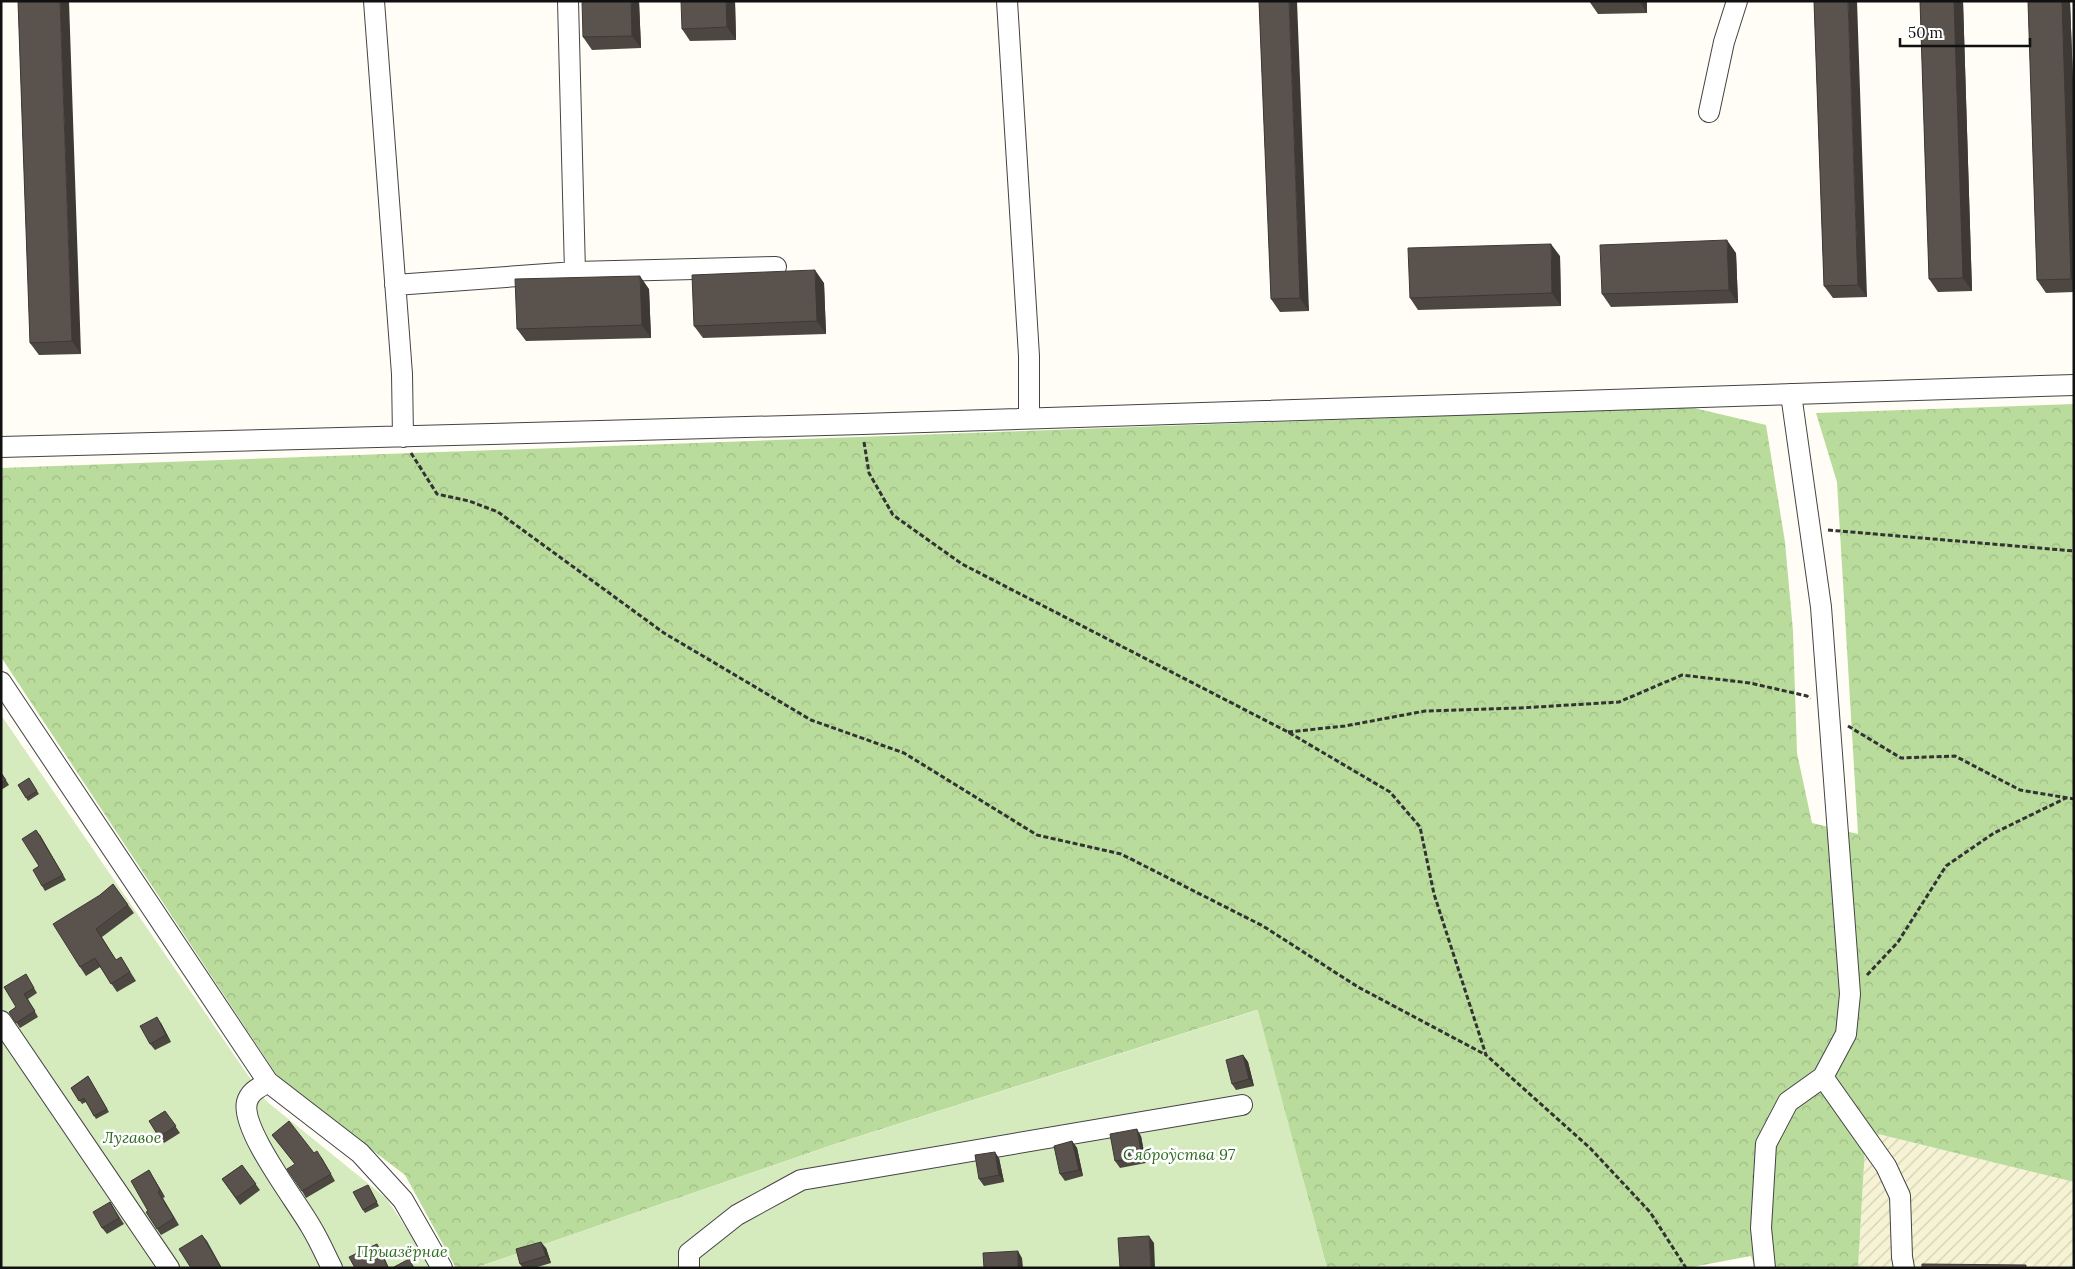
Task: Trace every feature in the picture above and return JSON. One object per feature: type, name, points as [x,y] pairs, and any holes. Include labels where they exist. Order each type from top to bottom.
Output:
[{"type":"street","points":[[374,1],[402,374],[403,437]]},
{"type":"street","points":[[568,1],[575,272]]},
{"type":"street","points":[[1007,1],[1029,356],[1029,418]]},
{"type":"street","points":[[1708,112],[1724,42],[1737,1]]},
{"type":"street","points":[[395,285],[575,272],[776,267]]},
{"type":"street","points":[[1,447],[862,424],[2074,385]]},
{"type":"street","points":[[1764,1268],[1761,1228],[1766,1144],[1788,1102],[1823,1077],[1846,1034],[1850,994],[1821,607],[1791,394]]},
{"type":"street","points":[[1,682],[268,1082],[360,1153],[404,1200],[442,1268]]},
{"type":"street","points":[[1,1021],[169,1268]]},
{"type":"street","points":[[1823,1077],[1886,1166],[1900,1196],[1904,1268]]},
{"type":"street","points":[[268,1082],[251,1092],[246,1104],[247,1115],[258,1143],[311,1227],[327,1266]]},
{"type":"street","points":[[689,1268],[689,1253],[737,1215],[801,1180],[1242,1105]]},
{"type":"path","points":[[862,424],[868,473],[894,515],[962,564],[1288,732],[1390,792],[1420,827],[1434,894],[1486,1055]]},
{"type":"path","points":[[382,437],[411,453],[438,494],[469,501],[498,512],[664,633],[811,720],[904,753],[1037,835],[1121,854],[1263,926],[1358,987],[1486,1055],[1590,1148],[1650,1212],[1686,1268]]},
{"type":"path","points":[[1810,529],[2074,551]]},
{"type":"path","points":[[1288,732],[1345,726],[1425,710],[1520,708],[1619,702],[1682,675],[1750,683],[1807,696],[1828,714],[1901,758],[1955,756],[2020,790],[2074,799]]},
{"type":"path","points":[[1850,994],[1898,942],[1946,866],[1994,833],[2066,798]]},
{"type":"shaded area","points":[[1866,1131],[2074,1182],[2074,1268],[1858,1268]]},
{"type":"green space","points":[[2074,404],[2074,1182],[1866,1131],[1858,1268],[1755,1268],[1751,1256],[1687,1268],[1327,1268],[1257,1010],[838,1143],[475,1268],[456,1268],[405,1175],[280,1080],[1,657],[1,468],[1690,407],[1766,425],[1785,542],[1793,631],[1797,753],[1812,823],[1858,834],[1837,482],[1816,413]]},
{"type":"green space","name":"Лугавое","points":[[1,715],[265,1100],[386,1198],[433,1268],[1,1268]]},
{"type":"green space","name":"Сяброўства 97","points":[[1258,1010],[1327,1268],[475,1268],[838,1143]]},
{"type":"building","points":[[18,1],[60,1],[72,341],[30,343]]},
{"type":"building","points":[[582,1],[631,1],[632,36],[583,37]]},
{"type":"building","points":[[681,1],[726,1],[727,27],[682,29]]},
{"type":"building","points":[[1259,1],[1289,1],[1300,298],[1271,299]]},
{"type":"building","points":[[1814,1],[1848,1],[1858,285],[1824,286]]},
{"type":"building","points":[[1920,1],[1954,1],[1963,278],[1929,279]]},
{"type":"building","points":[[2028,1],[2062,1],[2071,279],[2037,280]]},
{"type":"building","points":[[1727,240],[1729,290],[1602,294],[1600,245]]},
{"type":"building","points":[[1551,244],[1552,293],[1410,298],[1408,248]]},
{"type":"building","points":[[815,270],[817,321],[694,326],[692,275]]},
{"type":"building","points":[[640,276],[642,325],[517,329],[515,279]]},
{"type":"building","points":[[1,773],[6,780],[1,783]]},
{"type":"building","points":[[29,778],[37,791],[26,798],[18,785]]},
{"type":"building","points":[[36,830],[63,875],[42,886],[33,870],[39,866],[22,839]]},
{"type":"building","points":[[113,884],[128,905],[96,929],[116,960],[121,957],[130,972],[111,984],[95,958],[80,967],[53,924],[100,895]]},
{"type":"building","points":[[26,974],[34,988],[24,994],[35,1011],[16,1023],[9,1012],[16,1007],[4,987]]},
{"type":"building","points":[[157,1017],[166,1035],[150,1044],[140,1026]]},
{"type":"building","points":[[1243,1055],[1249,1079],[1232,1084],[1226,1060]]},
{"type":"building","points":[[88,1076],[107,1109],[94,1116],[84,1098],[79,1101],[71,1088]]},
{"type":"building","points":[[165,1111],[176,1126],[159,1137],[149,1121]]},
{"type":"building","points":[[289,1121],[314,1153],[317,1151],[331,1174],[302,1191],[287,1169],[295,1164],[272,1135]]},
{"type":"building","points":[[1137,1129],[1142,1157],[1115,1161],[1110,1134]]},
{"type":"building","points":[[1072,1141],[1079,1170],[1060,1174],[1054,1146]]},
{"type":"building","points":[[995,1152],[999,1175],[979,1179],[975,1155]]},
{"type":"building","points":[[242,1165],[256,1184],[236,1198],[222,1179]]},
{"type":"building","points":[[149,1170],[160,1190],[158,1192],[174,1218],[157,1229],[146,1212],[148,1211],[131,1181]]},
{"type":"building","points":[[368,1185],[377,1202],[363,1210],[353,1192]]},
{"type":"building","points":[[110,1202],[119,1218],[102,1228],[93,1212]]},
{"type":"building","points":[[202,1235],[221,1268],[191,1268],[179,1249]]},
{"type":"building","points":[[1149,1236],[1151,1268],[1120,1268],[1118,1238]]},
{"type":"building","points":[[541,1242],[546,1256],[520,1264],[516,1249]]},
{"type":"building","points":[[377,1244],[388,1268],[355,1268],[349,1257]]},
{"type":"building","points":[[1018,1251],[1018,1268],[984,1268],[983,1253]]},
{"type":"building","points":[[409,1259],[414,1268],[394,1267]]},
{"type":"building","points":[[1922,1264],[2026,1265],[2026,1268],[1922,1268]]},
{"type":"park label","name":"Прыазёрнае","points":[[402,1251]]}]
